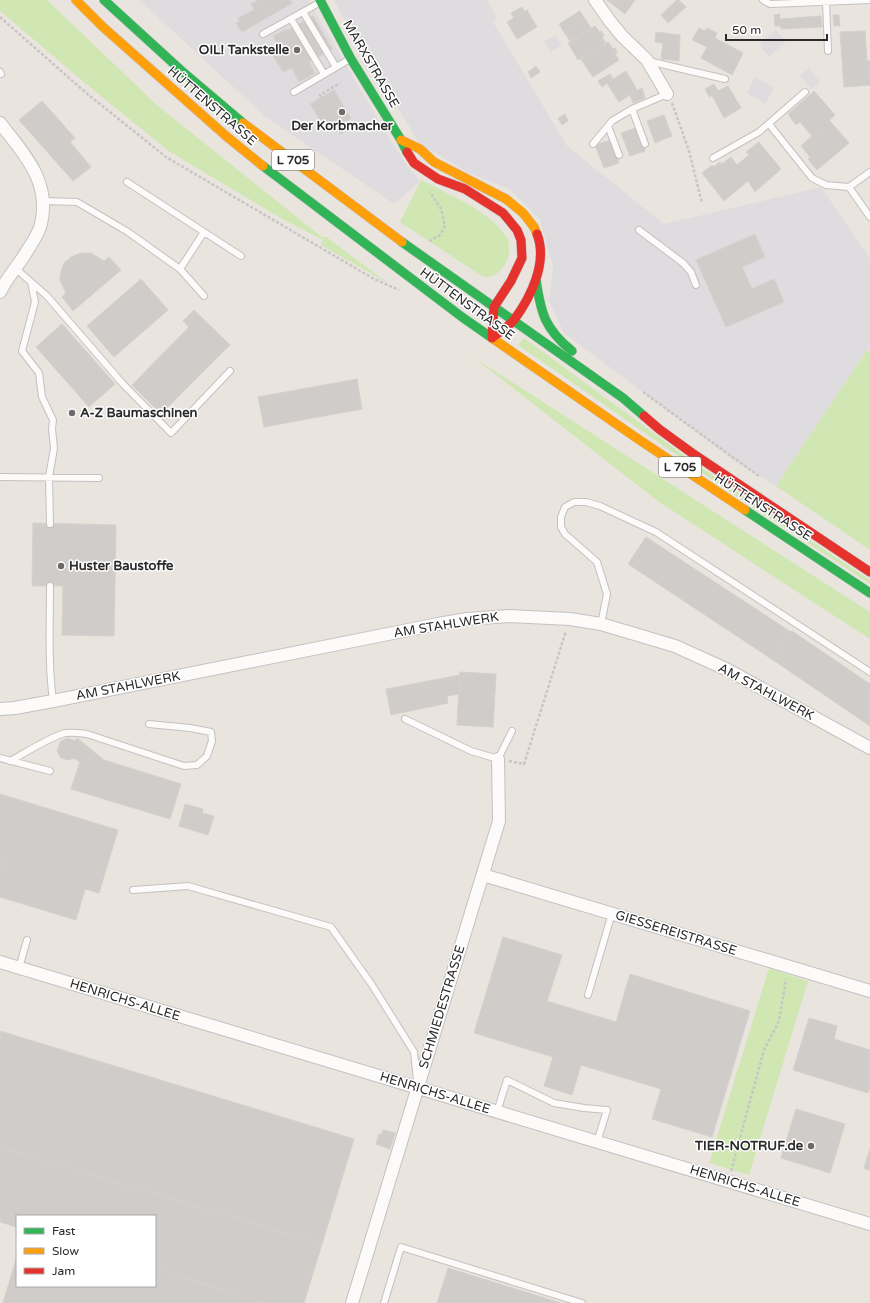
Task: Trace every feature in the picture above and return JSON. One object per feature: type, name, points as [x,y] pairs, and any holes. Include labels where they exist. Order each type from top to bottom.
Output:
[{"type":"main road","name":"HÜTTENSTRASSE","points":[[76,0],[103,27],[226,136],[409,278],[492,338],[638,439],[870,593]]},
{"type":"main road","name":"HÜTTENSTRASSE","points":[[104,0],[184,73],[251,129],[412,249],[623,398],[659,429],[692,453],[870,572]]},
{"type":"main road","name":"MARXSTRASSE","points":[[320,1],[352,59],[401,140],[408,156],[414,163],[438,179],[465,189],[484,200],[503,213],[517,230],[521,240],[522,258],[511,281],[494,307],[492,338]]},
{"type":"main road","points":[[401,140],[420,149],[434,162],[506,199],[523,213],[534,227],[540,244],[540,261],[534,287],[513,321],[492,338]]},
{"type":"main road","name":"L 705","points":[[536,280],[545,320],[554,335],[623,398]]},
{"type":"street","points":[[594,0],[622,36],[647,60],[667,94]]},
{"type":"street","points":[[0,123],[19,147],[38,177],[44,201],[41,225],[27,252],[0,292]]},
{"type":"street","name":"AM STAHLWERK","points":[[0,709],[15,708],[53,701],[467,619],[509,616],[570,619],[602,624],[675,646],[728,670],[870,748]]},
{"type":"street","name":"SCHMIEDESTRASSE","points":[[352,1303],[499,821],[498,760]]},
{"type":"street","name":"GIESSEREISTRASSE","points":[[483,875],[870,991]]},
{"type":"street","name":"HENRICHS-ALLEE","points":[[0,962],[870,1224]]},
{"type":"lane","points":[[763,0],[770,4],[870,0]]},
{"type":"lane","points":[[263,34],[320,1]]},
{"type":"lane","points":[[826,2],[828,51]]},
{"type":"lane","points":[[303,12],[336,68]]},
{"type":"lane","points":[[291,19],[324,74]]},
{"type":"lane","points":[[294,92],[352,59]]},
{"type":"lane","points":[[647,60],[725,79]]},
{"type":"lane","points":[[713,158],[759,132],[805,92]]},
{"type":"lane","points":[[592,144],[612,121],[632,109],[667,94]]},
{"type":"lane","points":[[632,109],[645,144]]},
{"type":"lane","points":[[769,124],[812,178],[826,185],[849,187],[870,172]]},
{"type":"lane","points":[[608,126],[619,156]]},
{"type":"lane","points":[[127,182],[241,256]]},
{"type":"lane","points":[[849,187],[870,217]]},
{"type":"lane","points":[[44,201],[76,202],[128,232],[180,269],[204,296]]},
{"type":"lane","points":[[639,230],[683,263],[691,272],[696,286]]},
{"type":"lane","points":[[180,269],[204,232]]},
{"type":"lane","points":[[15,268],[47,296],[123,384],[171,433],[230,371]]},
{"type":"lane","points":[[31,282],[35,302],[22,351],[39,373],[42,397],[52,420],[54,448],[49,477],[50,524]]},
{"type":"lane","points":[[0,477],[99,478]]},
{"type":"lane","points":[[602,624],[607,594],[597,562],[565,534],[561,527],[561,517],[565,507],[574,502],[586,502],[600,506],[656,532],[870,672]]},
{"type":"lane","points":[[50,586],[50,680],[53,701]]},
{"type":"lane","points":[[405,719],[470,751],[498,760],[512,731]]},
{"type":"lane","points":[[10,761],[65,733],[76,732],[88,734],[184,766],[197,765],[207,756],[212,741],[211,732],[190,728],[149,724]]},
{"type":"lane","points":[[0,758],[50,771]]},
{"type":"lane","points":[[133,890],[188,886],[331,927],[372,985],[414,1052],[418,1088]]},
{"type":"lane","points":[[588,995],[612,913]]},
{"type":"lane","points":[[19,968],[27,940]]},
{"type":"lane","points":[[497,1112],[507,1080],[554,1103],[607,1110],[597,1142]]},
{"type":"lane","points":[[384,1303],[401,1247],[582,1303]]},
{"type":"path","points":[[0,17],[86,92],[166,157],[374,278],[401,291]]},
{"type":"path","points":[[321,97],[320,96],[340,83]]},
{"type":"path","points":[[667,94],[672,103],[689,151],[702,203]]},
{"type":"path","points":[[412,249],[433,240],[440,235],[445,226],[440,209],[428,188]]},
{"type":"path","points":[[638,388],[764,480]]},
{"type":"path","points":[[498,760],[524,764],[570,619]]},
{"type":"path","points":[[729,1181],[764,1050],[779,1021],[788,966]]},
{"type":"shaded area","points":[[139,0],[308,0],[389,138],[406,164],[420,181],[394,204],[266,117]]},
{"type":"shaded area","points":[[334,0],[487,0],[497,19],[493,22],[567,146],[664,224],[821,187],[870,259],[870,348],[867,350],[776,486],[732,459],[564,333],[549,301],[553,266],[539,218],[509,189],[467,172],[420,144],[356,40]]},
{"type":"shaded area","points":[[776,30],[786,42],[769,57],[759,44]]},
{"type":"shaded area","points":[[555,35],[562,45],[551,52],[544,42]]},
{"type":"shaded area","points":[[809,68],[820,82],[811,89],[800,75]]},
{"type":"shaded area","points":[[755,77],[774,88],[765,104],[747,93]]},
{"type":"green space","points":[[0,0],[47,0],[158,106],[323,238],[325,236],[389,284],[321,245],[323,240],[284,220],[170,152],[0,11]]},
{"type":"green space","points":[[421,180],[485,215],[503,232],[508,240],[509,253],[501,270],[490,277],[483,277],[400,222]]},
{"type":"green space","points":[[524,338],[693,462],[870,580],[870,584],[730,492],[518,345]]},
{"type":"green space","points":[[867,350],[870,352],[870,550],[776,486]]},
{"type":"green space","points":[[473,357],[870,612],[870,639],[659,502]]},
{"type":"green space","points":[[769,968],[808,981],[749,1175],[709,1163]]},
{"type":"building","points":[[256,0],[290,0],[292,3],[242,32],[236,23],[240,21],[238,18],[254,10],[251,4],[257,1]]},
{"type":"building","points":[[607,0],[635,0],[625,14]]},
{"type":"building","points":[[677,0],[679,0],[686,7],[668,23],[661,15]]},
{"type":"building","points":[[522,7],[525,12],[514,18],[511,13]]},
{"type":"building","points":[[527,10],[537,27],[517,39],[507,22]]},
{"type":"building","points":[[580,11],[585,19],[564,32],[559,24]]},
{"type":"building","points":[[780,14],[780,19],[821,16],[822,27],[781,29],[781,26],[775,26],[774,15]]},
{"type":"building","points":[[833,15],[839,15],[840,26],[834,26]]},
{"type":"building","points":[[313,16],[332,49],[309,62],[315,73],[299,82],[292,68],[283,72],[272,54],[280,49],[273,36],[287,29],[287,31]]},
{"type":"building","points":[[585,19],[591,28],[570,41],[564,32]]},
{"type":"building","points":[[595,26],[599,32],[601,31],[604,36],[602,37],[606,44],[578,60],[568,43]]},
{"type":"building","points":[[699,28],[705,31],[707,28],[717,33],[715,38],[743,53],[732,75],[701,58],[707,47],[692,40]]},
{"type":"building","points":[[865,31],[867,61],[870,61],[870,85],[844,87],[840,32]]},
{"type":"building","points":[[656,32],[680,35],[679,61],[661,59],[663,43],[655,42]]},
{"type":"building","points":[[608,42],[613,49],[615,48],[617,53],[615,54],[619,60],[593,77],[581,59]]},
{"type":"building","points":[[536,66],[540,72],[531,78],[528,72]]},
{"type":"building","points":[[626,71],[637,90],[619,102],[607,83]]},
{"type":"building","points":[[610,74],[613,79],[602,87],[598,81]]},
{"type":"building","points":[[714,84],[718,91],[728,86],[741,108],[724,118],[712,95],[709,97],[705,89]]},
{"type":"building","points":[[642,88],[645,98],[633,103],[630,95]]},
{"type":"building","points":[[334,90],[351,118],[342,124],[346,130],[341,134],[336,127],[328,132],[310,104]]},
{"type":"building","points":[[814,91],[835,115],[812,136],[800,122],[796,125],[788,114]]},
{"type":"building","points":[[42,101],[75,138],[70,142],[91,167],[73,181],[19,120]]},
{"type":"building","points":[[565,114],[568,121],[562,125],[558,118]]},
{"type":"building","points":[[664,115],[672,136],[655,143],[647,121]]},
{"type":"building","points":[[829,120],[849,143],[817,170],[808,159],[810,157],[801,146]]},
{"type":"building","points":[[636,128],[645,151],[630,156],[621,133]]},
{"type":"building","points":[[611,140],[619,163],[604,168],[595,145]]},
{"type":"building","points":[[759,142],[781,169],[755,192],[748,181],[724,201],[702,173],[712,165],[714,167],[720,162],[722,164],[731,157],[737,165],[749,155],[746,152]]},
{"type":"building","points":[[755,234],[765,257],[742,267],[752,289],[774,279],[784,302],[726,327],[696,260]]},
{"type":"building","points":[[81,253],[91,253],[104,261],[109,257],[121,270],[73,311],[62,297],[66,293],[60,280],[61,271],[64,263],[71,257]]},
{"type":"building","points":[[141,279],[168,310],[114,357],[87,326]]},
{"type":"building","points":[[194,310],[230,345],[161,414],[132,385],[189,327],[183,321]]},
{"type":"building","points":[[62,324],[115,384],[89,407],[36,347]]},
{"type":"building","points":[[357,379],[362,409],[264,427],[258,397]]},
{"type":"building","points":[[33,523],[116,525],[114,636],[62,635],[63,586],[32,586]]},
{"type":"building","points":[[646,537],[791,632],[773,660],[628,564]]},
{"type":"building","points":[[792,631],[870,684],[870,726],[773,660]]},
{"type":"building","points":[[460,672],[496,674],[493,727],[457,725]]},
{"type":"building","points":[[460,675],[459,694],[447,696],[448,703],[391,715],[386,689]]},
{"type":"building","points":[[67,738],[75,741],[77,738],[104,760],[181,784],[170,819],[71,789],[80,762],[74,758],[69,760],[61,758],[57,751],[60,742]]},
{"type":"building","points":[[0,794],[118,830],[99,893],[85,889],[76,920],[0,897]]},
{"type":"building","points":[[185,804],[203,809],[202,813],[214,816],[208,835],[179,826]]},
{"type":"building","points":[[503,937],[562,955],[547,1001],[616,1022],[630,974],[750,1011],[712,1137],[652,1119],[661,1089],[581,1065],[572,1095],[544,1086],[553,1057],[474,1033]]},
{"type":"building","points":[[809,1018],[837,1026],[834,1039],[870,1050],[870,1088],[868,1093],[793,1070]]},
{"type":"building","points":[[0,1031],[354,1139],[322,1244],[0,1147]]},
{"type":"building","name":"TIER-NOTRUF.de","points":[[796,1109],[845,1124],[830,1173],[781,1158]]},
{"type":"building","points":[[383,1130],[395,1133],[390,1149],[376,1144],[379,1134],[381,1135]]},
{"type":"building","points":[[0,1147],[322,1244],[304,1303],[266,1303],[156,1269],[156,1215],[16,1215],[16,1227],[0,1222]]},
{"type":"building","points":[[870,1149],[870,1170],[864,1168]]},
{"type":"building","points":[[16,1259],[16,1287],[156,1287],[156,1269],[266,1303],[3,1303]]},
{"type":"building","points":[[448,1268],[561,1303],[437,1303]]},
{"type":"traffic: fast","points":[[104,0],[184,73],[243,123]]},
{"type":"traffic: fast","points":[[320,0],[351,59],[407,152]]},
{"type":"traffic: fast","points":[[263,166],[462,317],[492,338]]},
{"type":"traffic: fast","points":[[402,242],[623,398],[644,416]]},
{"type":"traffic: fast","points":[[536,280],[542,312],[550,328],[572,351]]},
{"type":"traffic: fast","points":[[745,510],[870,593]]},
{"type":"traffic: slow","points":[[76,0],[103,27],[226,136],[263,166]]},
{"type":"traffic: slow","points":[[243,123],[402,242]]},
{"type":"traffic: slow","points":[[401,140],[420,149],[434,162],[506,199],[523,213],[534,227],[537,234]]},
{"type":"traffic: slow","points":[[492,338],[638,439],[745,510]]},
{"type":"traffic: jam","points":[[407,152],[414,163],[438,179],[465,189],[503,213],[517,230],[521,240],[522,258],[511,281],[494,307],[492,338]]},
{"type":"traffic: jam","points":[[492,338],[514,320],[532,290],[539,267],[540,256],[540,245],[537,234]]},
{"type":"traffic: jam","points":[[644,416],[692,453],[870,572]]},
{"type":"place","name":"OIL! Tankstelle","points":[[297,50]]},
{"type":"place","name":"Der Korbmacher","points":[[342,112]]},
{"type":"place","name":"A-Z Baumaschinen","points":[[72,413]]},
{"type":"place","name":"Huster Baustoffe","points":[[61,566]]},
{"type":"place","name":"TIER-NOTRUF.de","points":[[811,1146]]}]
